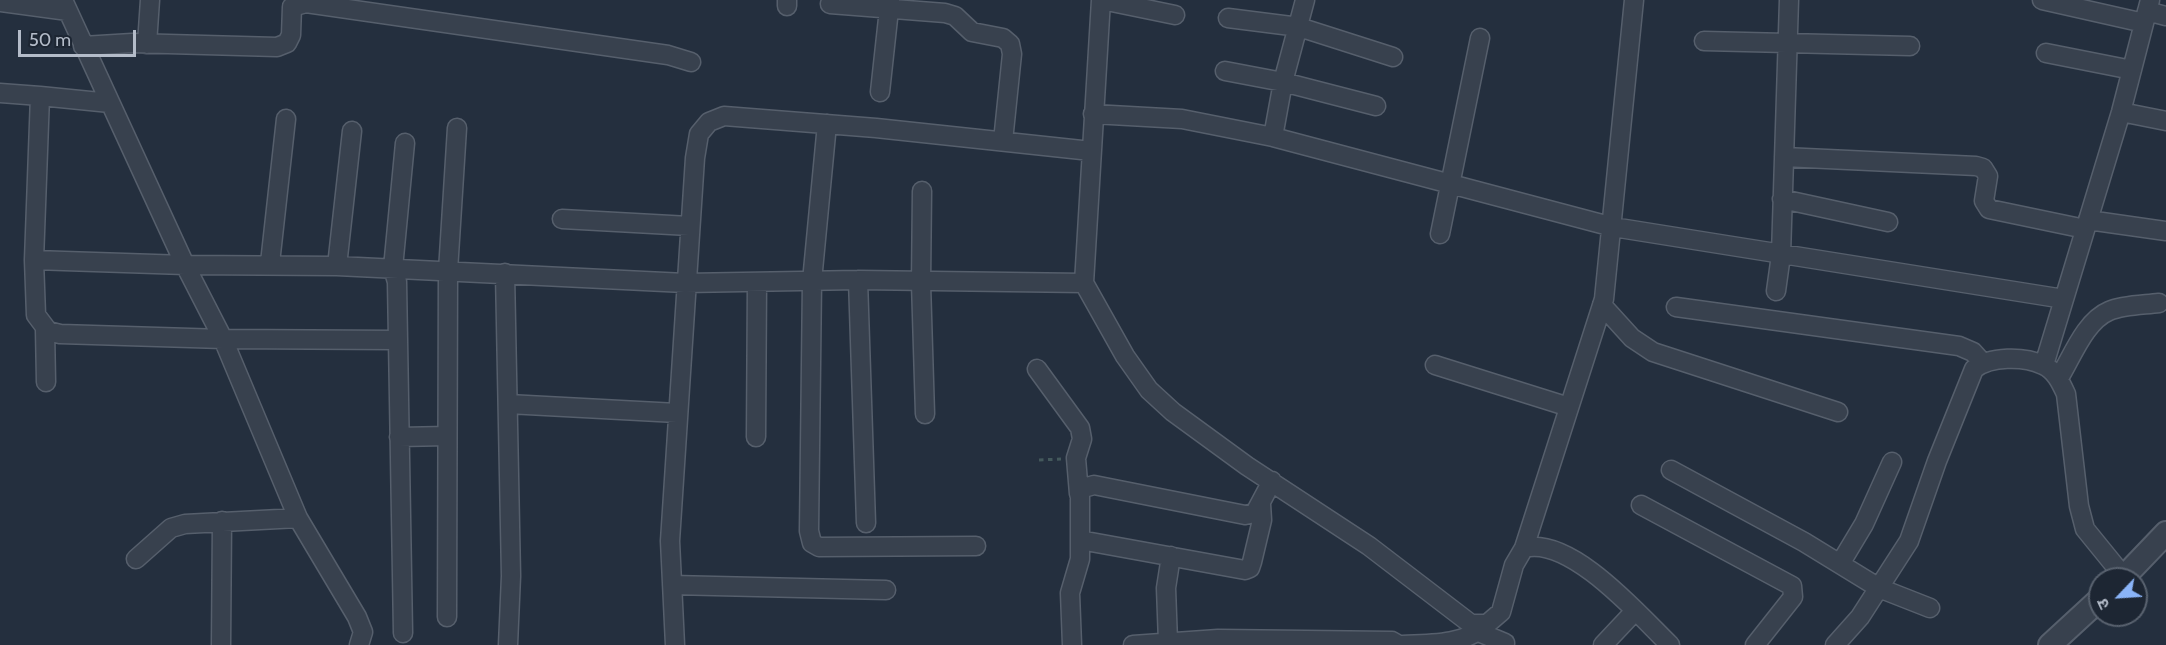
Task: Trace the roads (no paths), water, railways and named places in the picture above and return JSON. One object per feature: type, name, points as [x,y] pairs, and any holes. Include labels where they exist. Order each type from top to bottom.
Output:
[{"type":"street","points":[[147,44],[150,0]]},
{"type":"street","points":[[1176,15],[1102,0],[1084,283],[1125,356],[1149,390],[1173,412],[1369,546],[1450,610],[1471,624],[1484,628],[1505,643]]},
{"type":"street","points":[[1273,136],[1283,82],[1305,0]]},
{"type":"street","points":[[1133,645],[1218,639],[1392,642],[1399,645],[1467,641],[1501,612],[1514,565],[1524,548],[1602,305],[1635,0]]},
{"type":"street","points":[[1776,291],[1781,255],[1789,0]]},
{"type":"street","points":[[2042,0],[2147,11],[2166,16]]},
{"type":"street","points":[[0,2],[66,5],[185,265],[223,339],[298,518],[357,617],[363,632],[359,645]]},
{"type":"street","points":[[83,46],[147,44],[277,47],[287,43],[291,34],[291,4],[306,3],[361,6],[656,53],[691,62]]},
{"type":"street","points":[[830,4],[889,4],[945,13],[955,16],[972,32],[1003,38],[1010,45],[1012,54],[1003,141]]},
{"type":"street","points":[[880,92],[889,4]]},
{"type":"street","points":[[2044,365],[2121,112],[2147,11]]},
{"type":"street","points":[[1228,18],[1299,27],[1393,57]]},
{"type":"street","points":[[1440,234],[1480,38]]},
{"type":"street","points":[[1704,41],[1788,41],[1910,46]]},
{"type":"street","points":[[2046,53],[2132,70]]},
{"type":"street","points":[[1225,71],[1283,82],[1376,106]]},
{"type":"street","points":[[0,93],[110,103]]},
{"type":"street","points":[[40,96],[34,260],[36,315],[45,329],[46,382]]},
{"type":"street","points":[[2121,112],[2166,121]]},
{"type":"street","points":[[1093,114],[1182,119],[1273,136],[1612,227],[2064,299]]},
{"type":"street","points":[[675,645],[670,541],[685,283],[699,134],[709,122],[724,116],[827,124],[1091,151]]},
{"type":"street","points":[[270,263],[286,119]]},
{"type":"street","points":[[827,124],[812,281],[809,531],[812,543],[819,548],[976,546]]},
{"type":"street","points":[[447,617],[448,271],[458,128]]},
{"type":"street","points":[[337,266],[352,131]]},
{"type":"street","points":[[403,633],[397,282],[393,268],[405,143]]},
{"type":"street","points":[[1784,157],[1976,166],[1983,168],[1988,176],[1983,201],[1989,209],[2086,224],[2166,231]]},
{"type":"street","points":[[922,191],[921,283],[925,414]]},
{"type":"street","points":[[1782,199],[1888,222]]},
{"type":"street","points":[[562,219],[689,226]]},
{"type":"street","points":[[34,260],[185,265],[270,263],[685,283],[858,280],[921,283],[1084,283]]},
{"type":"street","points":[[505,273],[511,576],[508,645]]},
{"type":"street","points":[[858,280],[866,523]]},
{"type":"street","points":[[756,437],[757,282]]},
{"type":"street","points":[[2059,378],[2092,323],[2100,315],[2111,310],[2159,303]]},
{"type":"street","points":[[1602,305],[1632,338],[1653,352],[1839,412]]},
{"type":"street","points":[[1676,307],[1959,346],[1973,352],[1982,362]]},
{"type":"street","points":[[45,329],[60,334],[223,339],[398,340]]},
{"type":"street","points":[[1835,645],[1860,617],[1908,541],[1974,369],[1982,362],[2006,360],[2044,365],[2059,378],[2066,394],[2079,506],[2085,529],[2114,567]]},
{"type":"street","points":[[1435,365],[1569,407]]},
{"type":"street","points":[[1037,369],[1080,428],[1082,439],[1076,458],[1080,540],[1078,568],[1070,592],[1072,645]]},
{"type":"street","points":[[508,404],[677,413]]},
{"type":"street","points":[[399,437],[447,436]]},
{"type":"street","points":[[1840,564],[1864,524],[1892,462]]},
{"type":"street","points":[[1671,470],[1879,588],[1930,608]]},
{"type":"street","points":[[1079,494],[1080,489],[1094,485],[1245,515],[1255,513],[1272,481]]},
{"type":"street","points":[[1080,540],[1199,563],[1248,569],[1262,520],[1261,504]]},
{"type":"street","points":[[1641,506],[1792,586],[1793,597],[1755,645]]},
{"type":"street","points":[[136,558],[171,528],[222,521],[298,518]]},
{"type":"street","points":[[221,645],[222,521]]},
{"type":"street","points":[[2134,567],[2166,533]]},
{"type":"street","points":[[1524,548],[1544,547],[1577,562],[1606,582],[1670,645]]},
{"type":"street","points":[[1168,642],[1166,588],[1171,556]]},
{"type":"street","points":[[672,585],[886,590]]},
{"type":"street","points":[[1603,645],[1635,610]]},
{"type":"street","points":[[2050,645],[2088,610]]}]
